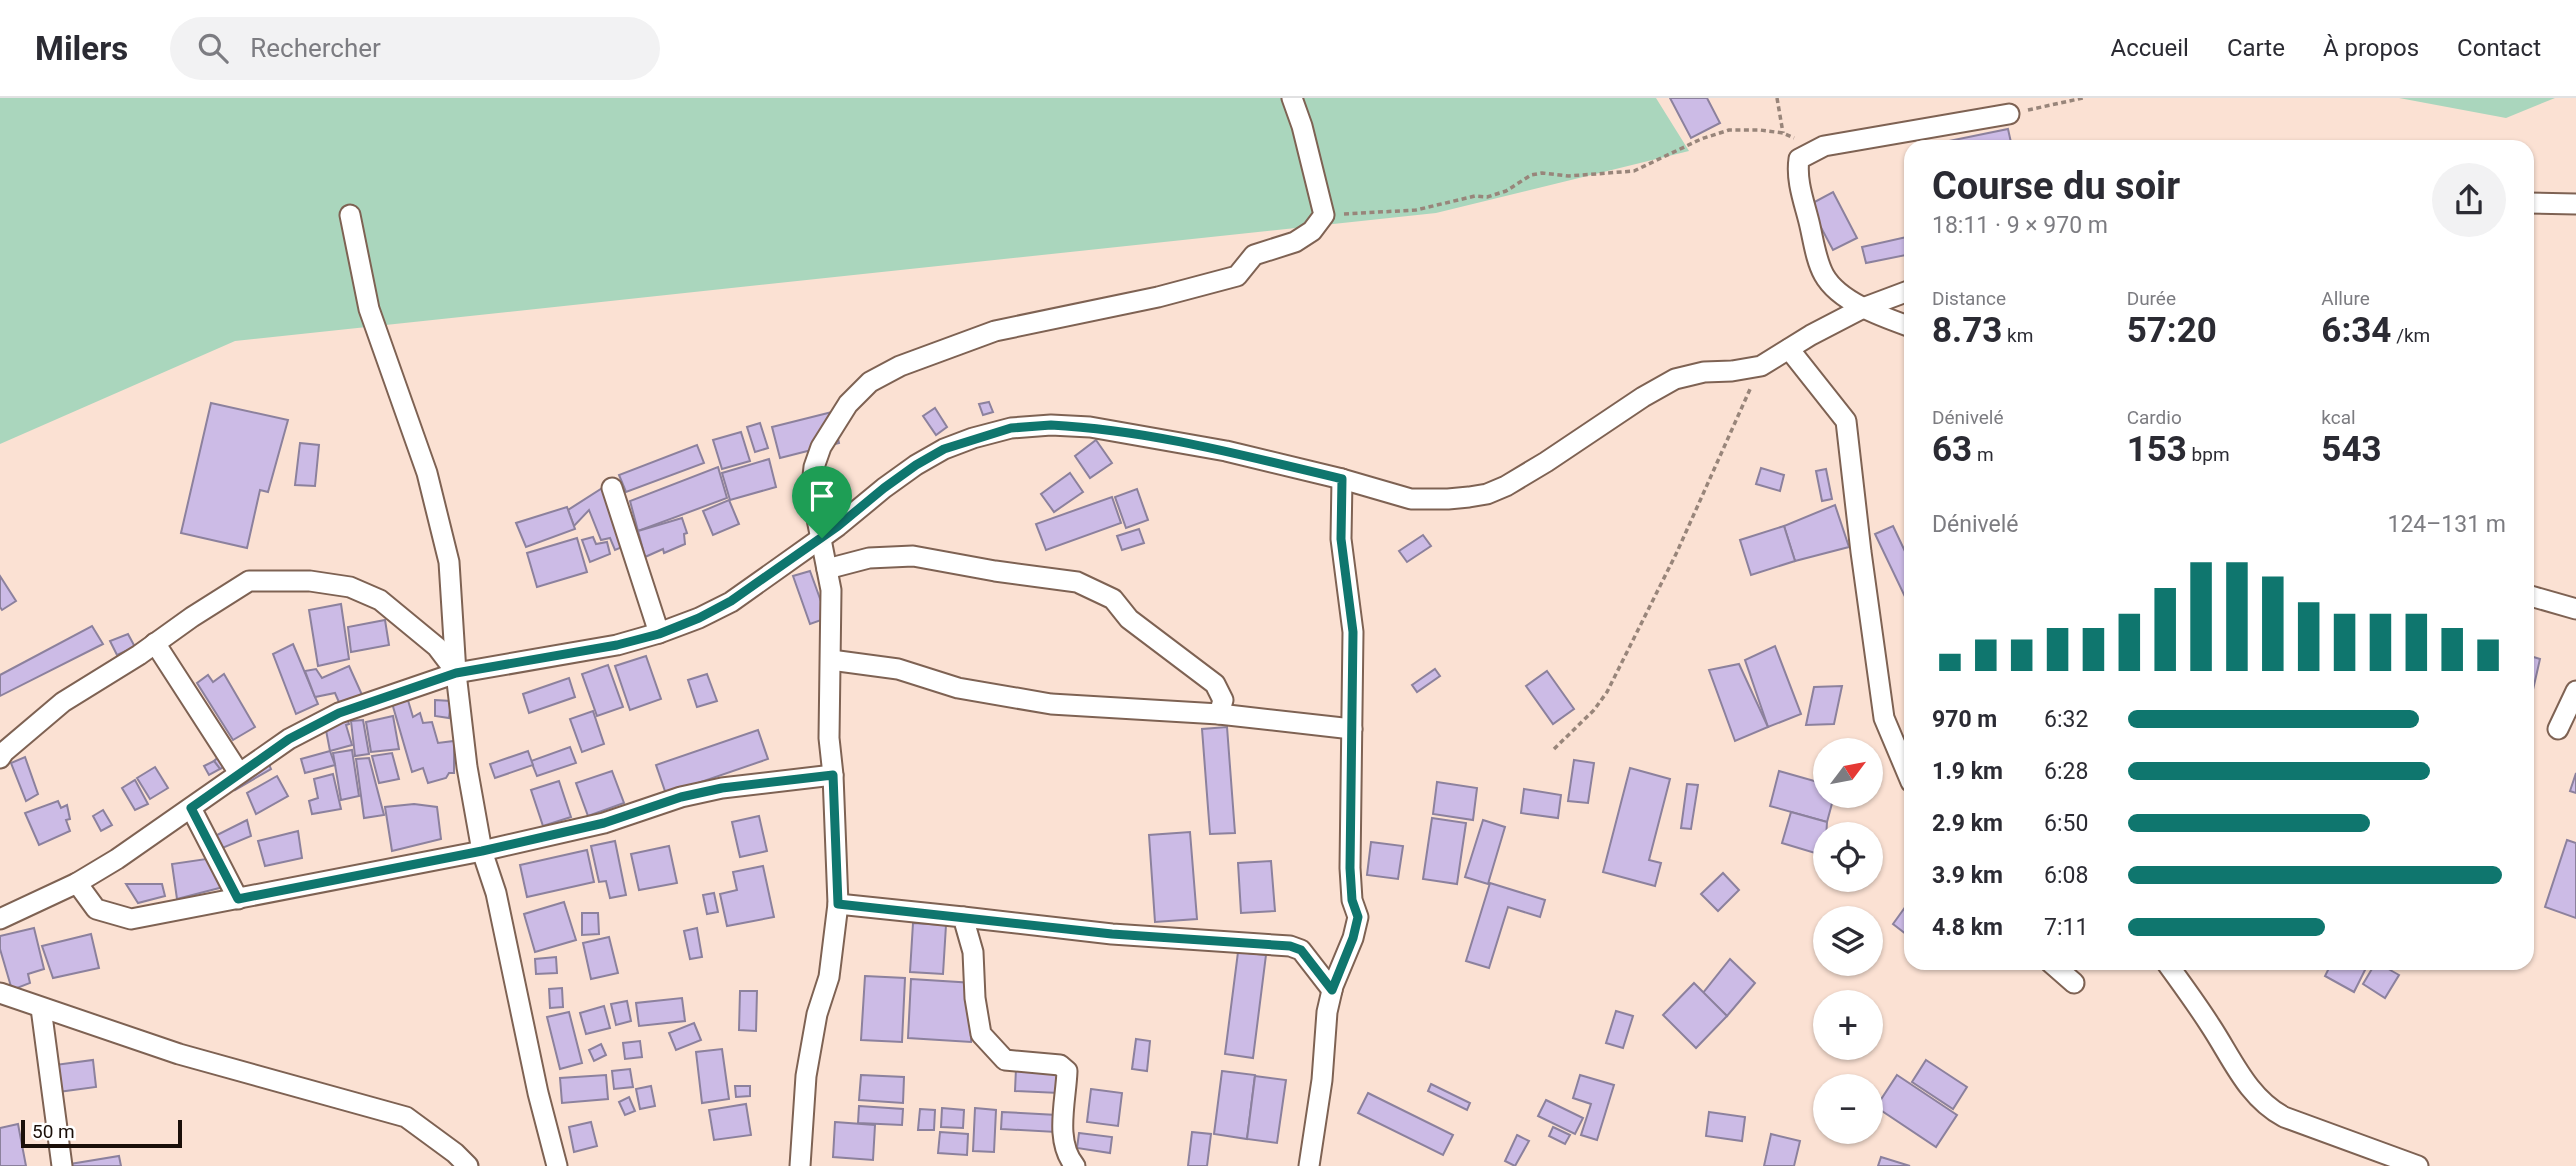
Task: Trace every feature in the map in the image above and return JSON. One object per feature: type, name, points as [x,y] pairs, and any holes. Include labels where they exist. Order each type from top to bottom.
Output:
[{"type":"street","points":[[800,1166],[806,1076],[817,1014],[829,977],[838,904],[829,738],[831,590],[814,500],[814,467],[821,447],[848,404],[870,382],[928,354],[995,331],[1158,297],[1237,276],[1254,256],[1295,242],[1312,231],[1324,215],[1302,126],[1292,98]]},
{"type":"street","points":[[1904,324],[1863,308],[1832,287],[1822,273],[1797,170],[1799,159],[1824,146],[2009,114]]},
{"type":"street","points":[[2534,203],[2576,204]]},
{"type":"street","points":[[350,215],[369,309],[427,473],[449,562],[456,673],[467,767],[482,851],[496,893],[538,1093],[557,1166]]},
{"type":"street","points":[[0,919],[77,883],[117,859],[289,739],[339,713],[456,673],[617,645],[659,634],[699,618],[731,601],[822,538],[916,465],[944,449],[1011,428],[1051,425],[1090,427],[1226,451],[1411,499],[1448,499],[1488,494],[1546,462],[1643,397],[1675,380],[1704,372],[1761,366],[1863,308],[1904,293]]},
{"type":"street","points":[[1790,349],[1846,421],[1884,718],[1904,765]]},
{"type":"street","points":[[1310,1166],[1322,1080],[1327,1012],[1358,917],[1352,900],[1350,868],[1353,632],[1341,539],[1342,479]]},
{"type":"street","points":[[612,488],[659,634]]},
{"type":"street","points":[[827,569],[869,558],[913,556],[1077,582],[1113,599],[1129,619],[1214,684],[1223,700],[1219,714]]},
{"type":"street","points":[[0,758],[62,702],[249,582],[310,581],[351,587],[380,600],[437,647],[456,673]]},
{"type":"street","points":[[2534,597],[2576,609]]},
{"type":"street","points":[[155,643],[239,773]]},
{"type":"street","points":[[831,660],[898,668],[958,688],[1051,704],[1219,714],[1352,729]]},
{"type":"street","points":[[2558,729],[2576,691]]},
{"type":"street","points":[[77,883],[96,909],[131,919],[482,851],[604,823],[691,794],[833,775]]},
{"type":"street","points":[[191,808],[238,899]]},
{"type":"street","points":[[838,904],[1112,934],[1290,946],[1301,950],[1332,990]]},
{"type":"street","points":[[963,917],[972,951],[981,1034],[989,1046],[1005,1060],[1060,1065],[1066,1071],[1063,1113],[1065,1150],[1075,1166]]},
{"type":"street","points":[[2059,970],[2074,983]]},
{"type":"street","points":[[2172,970],[2202,1012],[2244,1080],[2264,1104],[2284,1117],[2418,1166]]},
{"type":"street","points":[[0,993],[179,1054],[406,1117],[455,1153],[468,1166]]},
{"type":"street","points":[[41,1008],[62,1166]]},
{"type":"path","points":[[1777,98],[1783,134]]},
{"type":"path","points":[[2009,114],[2083,98]]},
{"type":"path","points":[[1324,215],[1416,210],[1475,196],[1487,197],[1506,191],[1531,175],[1542,173],[1569,176],[1634,171],[1701,139],[1729,130],[1783,134],[1824,146]]},
{"type":"path","points":[[1554,749],[1594,710],[1607,692],[1677,552],[1761,366]]},
{"type":"green space","points":[[0,98],[1656,98],[1689,151],[1436,213],[235,341],[0,444]]},
{"type":"green space","points":[[2399,98],[2555,98],[2506,118]]},
{"type":"building","points":[[1670,98],[1707,98],[1720,123],[1691,138]]},
{"type":"building","points":[[2008,129],[2010,140],[1954,140]]},
{"type":"building","points":[[1833,192],[1857,238],[1833,250],[1809,205]]},
{"type":"building","points":[[1904,238],[1904,255],[1866,263],[1862,247]]},
{"type":"building","points":[[989,402],[993,412],[983,415],[979,404]]},
{"type":"building","points":[[211,403],[288,420],[268,492],[260,490],[247,548],[181,533]]},
{"type":"building","points":[[935,408],[947,427],[936,435],[923,416]]},
{"type":"building","points":[[832,412],[839,443],[780,458],[772,427]]},
{"type":"building","points":[[760,423],[768,448],[755,452],[747,427]]},
{"type":"building","points":[[741,432],[750,461],[722,469],[713,440]]},
{"type":"building","points":[[1096,440],[1112,463],[1090,478],[1075,456]]},
{"type":"building","points":[[300,443],[319,445],[315,486],[295,485]]},
{"type":"building","points":[[697,445],[704,463],[626,492],[619,475]]},
{"type":"building","points":[[769,459],[776,487],[730,500],[722,473]]},
{"type":"building","points":[[718,467],[727,498],[638,531],[630,501]]},
{"type":"building","points":[[1761,468],[1784,475],[1780,491],[1756,484]]},
{"type":"building","points":[[1826,469],[1832,499],[1822,501],[1816,471]]},
{"type":"building","points":[[1070,473],[1083,492],[1054,512],[1041,494]]},
{"type":"building","points":[[607,485],[627,545],[615,550],[610,538],[601,540],[589,510],[574,526],[568,510]]},
{"type":"building","points":[[1137,489],[1148,520],[1126,528],[1115,497]]},
{"type":"building","points":[[1112,497],[1121,523],[1046,550],[1036,524]]},
{"type":"building","points":[[729,500],[739,524],[713,535],[703,511]]},
{"type":"building","points":[[1835,505],[1849,547],[1795,561],[1784,526]]},
{"type":"building","points":[[567,507],[575,529],[526,547],[516,523]]},
{"type":"building","points":[[682,518],[687,533],[684,534],[685,544],[645,557],[638,531]]},
{"type":"building","points":[[1784,526],[1795,561],[1751,575],[1740,540]]},
{"type":"building","points":[[1893,526],[1904,549],[1904,595],[1875,534]]},
{"type":"building","points":[[1139,529],[1144,543],[1122,550],[1117,536]]},
{"type":"building","points":[[1423,535],[1431,546],[1407,562],[1399,551]]},
{"type":"building","points":[[593,537],[596,544],[607,542],[610,554],[590,562],[582,540]]},
{"type":"building","points":[[577,538],[587,572],[537,587],[527,553]]},
{"type":"building","points":[[810,571],[827,618],[810,624],[793,576]]},
{"type":"building","points":[[0,576],[16,601],[2,610],[0,607]]},
{"type":"building","points":[[341,604],[349,659],[318,666],[309,610]]},
{"type":"building","points":[[385,620],[389,645],[351,652],[348,627]]},
{"type":"building","points":[[92,626],[103,644],[0,696],[0,675]]},
{"type":"building","points":[[128,634],[135,647],[117,655],[110,641]]},
{"type":"building","points":[[293,644],[318,704],[296,714],[273,654]]},
{"type":"building","points":[[1775,646],[1801,714],[1768,727],[1745,660]]},
{"type":"building","points":[[646,656],[661,699],[630,710],[615,666]]},
{"type":"building","points":[[2534,657],[2540,659],[2534,685]]},
{"type":"building","points":[[1739,664],[1768,727],[1735,741],[1709,670]]},
{"type":"building","points":[[608,665],[623,707],[597,716],[582,674]]},
{"type":"building","points":[[349,666],[363,697],[341,707],[335,693],[315,697],[305,671],[316,669],[322,678]]},
{"type":"building","points":[[1435,669],[1440,676],[1417,692],[1412,685]]},
{"type":"building","points":[[1547,671],[1574,709],[1553,724],[1526,686]]},
{"type":"building","points":[[224,674],[255,727],[233,740],[197,683],[208,675],[213,682]]},
{"type":"building","points":[[707,674],[717,701],[697,707],[688,680]]},
{"type":"building","points":[[569,678],[575,697],[529,713],[523,694]]},
{"type":"building","points":[[1842,686],[1834,724],[1806,725],[1814,687]]},
{"type":"building","points":[[407,697],[413,717],[420,713],[423,723],[432,722],[438,743],[454,741],[454,773],[449,773],[446,778],[428,783],[423,768],[412,772],[392,703]]},
{"type":"building","points":[[435,700],[451,701],[449,718],[435,716]]},
{"type":"building","points":[[593,711],[604,744],[582,752],[570,719]]},
{"type":"building","points":[[346,714],[352,745],[330,751],[324,720]]},
{"type":"building","points":[[393,716],[399,749],[371,752],[366,722]]},
{"type":"building","points":[[363,720],[369,754],[355,756],[351,721]]},
{"type":"building","points":[[1227,727],[1235,833],[1210,834],[1202,729]]},
{"type":"building","points":[[758,730],[768,759],[666,794],[656,765]]},
{"type":"building","points":[[570,747],[576,763],[537,776],[531,761]]},
{"type":"building","points":[[352,750],[359,796],[341,800],[333,753]]},
{"type":"building","points":[[330,751],[335,765],[305,773],[301,759]]},
{"type":"building","points":[[528,751],[533,765],[495,778],[490,764]]},
{"type":"building","points":[[223,753],[230,763],[220,769],[214,761]]},
{"type":"building","points":[[392,753],[399,779],[379,783],[372,756]]},
{"type":"building","points":[[25,757],[38,794],[26,801],[11,763]]},
{"type":"building","points":[[266,758],[271,769],[235,790],[232,783]]},
{"type":"building","points":[[369,758],[384,815],[364,818],[356,759]]},
{"type":"building","points":[[1574,760],[1594,763],[1588,803],[1568,801]]},
{"type":"building","points":[[214,761],[220,769],[209,775],[204,766]]},
{"type":"building","points":[[155,767],[168,788],[150,799],[137,778]]},
{"type":"building","points":[[1630,768],[1670,779],[1649,860],[1661,863],[1655,886],[1603,872]]},
{"type":"building","points":[[612,771],[624,803],[588,816],[576,783]]},
{"type":"building","points":[[1779,771],[1813,781],[1813,808],[1831,808],[1827,822],[1770,806]]},
{"type":"building","points":[[2576,773],[2576,793],[2570,791]]},
{"type":"building","points":[[333,774],[341,809],[312,814],[309,801],[318,798],[314,779]]},
{"type":"building","points":[[277,776],[288,796],[256,814],[247,793]]},
{"type":"building","points":[[135,780],[148,804],[135,810],[122,788]]},
{"type":"building","points":[[559,781],[571,817],[543,826],[531,790]]},
{"type":"building","points":[[1437,782],[1477,788],[1473,820],[1433,814]]},
{"type":"building","points":[[1687,784],[1698,785],[1691,829],[1681,828]]},
{"type":"building","points":[[1524,789],[1561,795],[1558,818],[1521,813]]},
{"type":"building","points":[[58,801],[61,808],[67,805],[70,819],[66,820],[70,831],[39,845],[25,813]]},
{"type":"building","points":[[414,804],[437,807],[441,839],[392,851],[385,807]]},
{"type":"building","points":[[103,810],[112,825],[101,831],[93,816]]},
{"type":"building","points":[[1791,812],[1827,822],[1813,822],[1813,852],[1782,843]]},
{"type":"building","points":[[759,816],[767,851],[740,857],[732,822]]},
{"type":"building","points":[[1432,818],[1466,823],[1457,884],[1423,879]]},
{"type":"building","points":[[247,820],[251,836],[220,849],[215,836]]},
{"type":"building","points":[[1483,820],[1505,827],[1488,884],[1465,877]]},
{"type":"building","points":[[298,831],[302,858],[265,866],[258,841]]},
{"type":"building","points":[[1190,832],[1197,919],[1155,922],[1149,835]]},
{"type":"building","points":[[2567,840],[2576,843],[2576,918],[2545,907]]},
{"type":"building","points":[[615,841],[626,895],[610,898],[606,881],[599,882],[591,846]]},
{"type":"building","points":[[1371,842],[1403,846],[1398,879],[1367,875]]},
{"type":"building","points":[[669,846],[677,883],[639,890],[631,854]]},
{"type":"building","points":[[587,850],[594,882],[527,897],[520,865]]},
{"type":"building","points":[[213,858],[227,886],[177,899],[172,864]]},
{"type":"building","points":[[1271,861],[1275,911],[1241,913],[1238,863]]},
{"type":"building","points":[[763,866],[774,917],[727,926],[720,894],[737,890],[733,872]]},
{"type":"building","points":[[1723,873],[1739,890],[1718,911],[1701,894]]},
{"type":"building","points":[[1490,883],[1545,900],[1540,917],[1508,907],[1489,968],[1466,961]]},
{"type":"building","points":[[126,884],[162,884],[165,896],[138,903]]},
{"type":"building","points":[[714,893],[718,912],[707,914],[703,895]]},
{"type":"building","points":[[564,902],[576,940],[535,952],[524,914]]},
{"type":"building","points":[[1904,909],[1904,933],[1893,924]]},
{"type":"building","points":[[582,913],[598,913],[599,934],[582,935]]},
{"type":"building","points":[[913,923],[946,925],[943,974],[910,972]]},
{"type":"building","points":[[34,928],[44,969],[28,974],[30,983],[12,990],[0,949],[0,936]]},
{"type":"building","points":[[697,928],[702,957],[690,959],[684,931]]},
{"type":"building","points":[[91,934],[99,968],[53,978],[42,946]]},
{"type":"building","points":[[609,937],[618,973],[591,979],[583,943]]},
{"type":"building","points":[[1238,952],[1266,955],[1253,1058],[1225,1054]]},
{"type":"building","points":[[556,957],[557,973],[536,974],[535,959]]},
{"type":"building","points":[[1730,959],[1755,983],[1727,1016],[1703,993]]},
{"type":"building","points":[[2328,970],[2365,970],[2354,992],[2325,976]]},
{"type":"building","points":[[2371,970],[2390,970],[2399,975],[2385,998],[2363,984]]},
{"type":"building","points":[[865,976],[905,978],[902,1042],[861,1040]]},
{"type":"building","points":[[911,979],[974,983],[971,1042],[908,1038]]},
{"type":"building","points":[[1694,983],[1727,1016],[1696,1048],[1663,1015]]},
{"type":"building","points":[[562,988],[563,1007],[550,1008],[549,989]]},
{"type":"building","points":[[740,991],[757,991],[756,1031],[739,1030]]},
{"type":"building","points":[[682,998],[685,1021],[639,1026],[636,1003]]},
{"type":"building","points":[[627,1001],[631,1021],[616,1025],[611,1004]]},
{"type":"building","points":[[604,1006],[610,1028],[586,1034],[580,1013]]},
{"type":"building","points":[[1616,1011],[1633,1016],[1623,1048],[1606,1043]]},
{"type":"building","points":[[569,1012],[582,1063],[560,1069],[547,1017]]},
{"type":"building","points":[[694,1023],[701,1040],[676,1050],[669,1033]]},
{"type":"building","points":[[1136,1039],[1150,1041],[1147,1071],[1132,1069]]},
{"type":"building","points":[[640,1041],[642,1057],[625,1059],[623,1043]]},
{"type":"building","points":[[601,1044],[606,1055],[594,1061],[589,1050]]},
{"type":"building","points":[[722,1049],[729,1099],[702,1103],[696,1052]]},
{"type":"building","points":[[93,1060],[96,1087],[43,1094],[40,1067]]},
{"type":"building","points":[[1926,1060],[1967,1087],[1953,1109],[1912,1082]]},
{"type":"building","points":[[1016,1068],[1060,1071],[1059,1093],[1015,1091]]},
{"type":"building","points":[[630,1069],[633,1087],[614,1089],[612,1071]]},
{"type":"building","points":[[1222,1071],[1255,1075],[1247,1139],[1214,1134]]},
{"type":"building","points":[[606,1075],[608,1099],[562,1103],[560,1078]]},
{"type":"building","points":[[861,1075],[904,1077],[903,1103],[859,1100]]},
{"type":"building","points":[[1580,1075],[1614,1085],[1597,1140],[1581,1135],[1591,1104],[1573,1098]]},
{"type":"building","points":[[1897,1075],[1957,1115],[1936,1147],[1883,1112],[1883,1096]]},
{"type":"building","points":[[1255,1076],[1286,1080],[1277,1143],[1247,1139]]},
{"type":"building","points":[[1431,1084],[1470,1103],[1467,1110],[1428,1091]]},
{"type":"building","points":[[651,1086],[655,1106],[640,1109],[636,1089]]},
{"type":"building","points":[[735,1086],[750,1086],[750,1096],[736,1097]]},
{"type":"building","points":[[1091,1089],[1122,1093],[1118,1126],[1087,1122]]},
{"type":"building","points":[[1368,1093],[1453,1135],[1443,1155],[1358,1113]]},
{"type":"building","points":[[629,1097],[635,1111],[625,1115],[619,1102]]},
{"type":"building","points":[[1546,1100],[1583,1118],[1575,1134],[1538,1116]]},
{"type":"building","points":[[746,1104],[751,1135],[714,1140],[709,1110]]},
{"type":"building","points":[[859,1106],[903,1109],[902,1125],[858,1123]]},
{"type":"building","points":[[942,1108],[964,1110],[963,1128],[941,1127]]},
{"type":"building","points":[[975,1108],[996,1110],[994,1152],[973,1151]]},
{"type":"building","points":[[920,1109],[935,1110],[934,1130],[918,1130]]},
{"type":"building","points":[[1002,1112],[1057,1115],[1056,1132],[1001,1129]]},
{"type":"building","points":[[1709,1112],[1745,1117],[1742,1141],[1706,1136]]},
{"type":"building","points":[[591,1122],[597,1146],[574,1152],[569,1127]]},
{"type":"building","points":[[835,1122],[875,1125],[873,1160],[833,1157]]},
{"type":"building","points":[[18,1124],[26,1166],[0,1166],[0,1128]]},
{"type":"building","points":[[1553,1127],[1570,1135],[1565,1144],[1549,1136]]},
{"type":"building","points":[[940,1132],[968,1134],[967,1155],[938,1153]]},
{"type":"building","points":[[1192,1132],[1211,1134],[1207,1166],[1188,1166]]},
{"type":"building","points":[[1079,1133],[1112,1137],[1110,1153],[1077,1148]]},
{"type":"building","points":[[1771,1134],[1800,1141],[1794,1166],[1764,1166]]},
{"type":"building","points":[[1517,1135],[1529,1141],[1515,1166],[1505,1161]]},
{"type":"building","points":[[119,1156],[121,1166],[58,1166]]},
{"type":"building","points":[[1881,1157],[1910,1166],[1878,1166]]},
{"type":"route","points":[[1051,425],[1133,433],[1226,451],[1342,479],[1341,539],[1353,632],[1350,868],[1352,900],[1358,917],[1353,938],[1332,990],[1301,950],[1290,946],[1112,934],[838,904],[833,775],[722,788],[681,797],[604,823],[482,851],[238,899],[191,808],[289,739],[339,713],[456,673],[617,645],[659,634],[699,618],[731,601],[822,538],[916,465],[944,449],[1011,428],[1051,425]]}]
